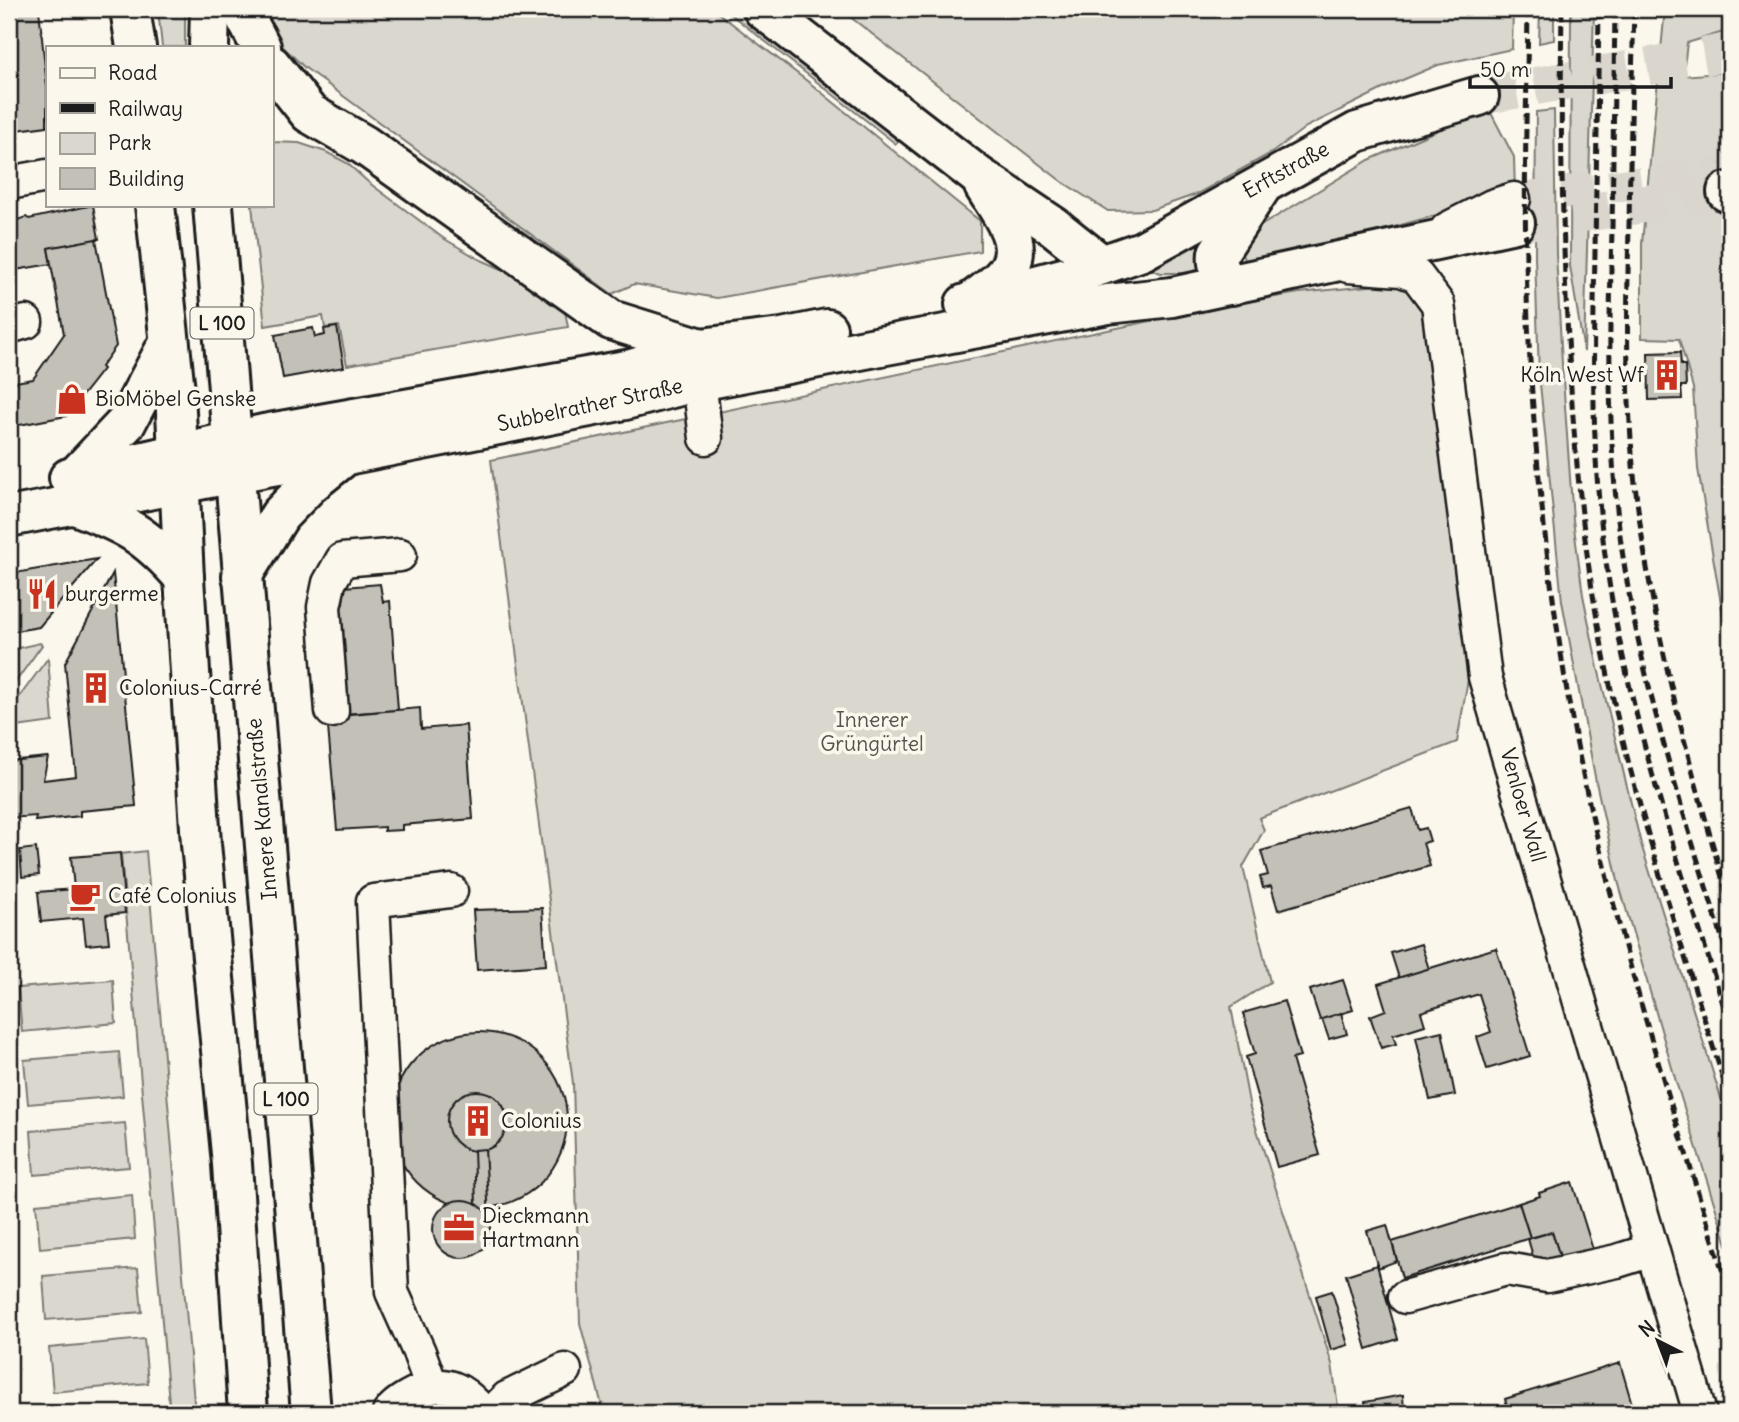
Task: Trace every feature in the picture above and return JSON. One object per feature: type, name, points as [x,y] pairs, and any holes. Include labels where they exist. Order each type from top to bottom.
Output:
[{"type":"main road","points":[[130,9],[136,46]]},
{"type":"main road","points":[[209,9],[209,46]]},
{"type":"main road","points":[[241,9],[260,46]]},
{"type":"main road","points":[[763,9],[977,175],[1054,226],[1102,265],[1172,297],[1414,245],[1515,211]]},
{"type":"main road","points":[[273,68],[309,113],[364,145],[611,320],[700,364]]},
{"type":"main road","name":"Erftstraße","points":[[1102,265],[1142,251],[1357,132],[1479,96]]},
{"type":"main road","points":[[273,116],[309,113]]},
{"type":"main road","points":[[970,303],[1003,277],[1014,255],[1014,239],[1008,225],[977,175]]},
{"type":"main road","points":[[1232,285],[1220,272],[1218,253],[1264,183]]},
{"type":"main road","name":"L 100","points":[[155,206],[175,391],[201,844],[232,1164],[248,1413]]},
{"type":"main road","name":"Innere Kanalstraße","points":[[213,206],[311,1413]]},
{"type":"main road","name":"Subbelrather Straße","points":[[233,457],[346,455],[625,400],[700,364],[782,338],[970,303],[1102,265]]},
{"type":"main road","name":"Subbelrather Straße","points":[[9,517],[74,490],[233,457],[532,388],[632,369],[700,364],[1172,297]]},
{"type":"main road","name":"L 100","points":[[74,490],[125,424],[169,342]]},
{"type":"main road","points":[[242,576],[280,515],[310,484],[346,455]]},
{"type":"main road","name":"Subbelrather Straße","points":[[9,489],[74,490]]},
{"type":"main road","points":[[74,490],[158,550],[184,578]]},
{"type":"street","points":[[9,183],[46,176]]},
{"type":"street","name":"Venloer Wall","points":[[1328,264],[1401,270],[1417,276],[1438,304],[1485,677],[1700,1413]]},
{"type":"street","points":[[700,364],[706,438]]},
{"type":"street","points":[[424,439],[454,415],[532,388]]},
{"type":"street","points":[[332,711],[324,607],[329,583],[342,560],[400,555]]},
{"type":"street","points":[[431,1385],[392,1292],[373,901],[451,891]]},
{"type":"street","points":[[1405,1297],[1506,1269],[1547,1276],[1617,1261],[1652,1250]]},
{"type":"street","points":[[492,1413],[507,1398],[565,1370]]},
{"type":"street","points":[[389,1413],[409,1396],[431,1385],[448,1386],[461,1391],[484,1413]]},
{"type":"green space","points":[[158,9],[185,9],[185,46],[162,46]]},
{"type":"green space","points":[[258,9],[713,9],[811,84],[980,221],[980,251],[717,298],[634,284],[612,294],[304,67],[277,41]]},
{"type":"green space","points":[[724,9],[737,9],[901,139],[896,144]]},
{"type":"green space","points":[[840,9],[1513,9],[1512,49],[1438,65],[1393,84],[1306,127],[1273,152],[1197,194],[1152,210],[1108,211],[1061,181]]},
{"type":"green space","points":[[1540,9],[1554,9],[1554,40],[1539,43]]},
{"type":"green space","points":[[1571,9],[1594,9],[1584,352],[1570,266]]},
{"type":"green space","points":[[1665,9],[1730,9],[1730,30],[1687,43],[1683,76],[1730,72],[1730,152],[1724,232],[1730,233],[1730,656],[1698,469],[1693,388],[1679,339],[1642,338],[1642,243]]},
{"type":"green space","points":[[1554,110],[1556,254],[1562,364],[1573,520],[1583,595],[1641,844],[1730,1127],[1730,1254],[1677,1085],[1618,881],[1596,782],[1562,601],[1539,374],[1535,257],[1536,112]]},
{"type":"green space","points":[[1491,113],[1514,157],[1515,193],[1301,253],[1255,263],[1241,254],[1249,233],[1369,160],[1454,123]]},
{"type":"green space","points":[[273,142],[299,143],[347,163],[443,238],[479,259],[511,273],[565,311],[568,327],[347,365],[339,326],[325,328],[323,316],[265,326],[252,206],[273,206]]},
{"type":"green space","points":[[1197,245],[1202,246],[1206,273],[1161,273],[1145,268],[1155,261]]},
{"type":"green space","name":"Innerer Grüngürtel","points":[[1379,285],[1401,286],[1420,294],[1428,324],[1470,668],[1457,742],[1259,818],[1264,830],[1243,867],[1270,982],[1231,1007],[1250,1108],[1332,1364],[1339,1413],[604,1413],[580,1323],[573,1083],[491,460],[1217,307],[1299,293]]},
{"type":"green space","points":[[40,643],[42,645],[9,691],[9,650]]},
{"type":"green space","points":[[48,658],[53,722],[9,728],[9,711]]},
{"type":"green space","points":[[146,851],[195,1413],[170,1413],[121,854]]},
{"type":"green space","points":[[113,980],[116,1023],[22,1032],[18,988]]},
{"type":"green space","points":[[119,1052],[123,1096],[28,1104],[24,1060]]},
{"type":"green space","points":[[125,1123],[129,1167],[34,1175],[31,1131]]},
{"type":"green space","points":[[132,1195],[135,1239],[40,1248],[36,1204]]},
{"type":"green space","points":[[138,1268],[142,1312],[46,1320],[43,1276]]},
{"type":"green space","points":[[144,1339],[148,1383],[53,1392],[49,1348]]},
{"type":"building","points":[[9,9],[39,9],[46,77],[46,126],[9,131]]},
{"type":"building","points":[[93,206],[99,239],[48,248],[51,264],[15,270],[9,223],[26,217],[29,219]]},
{"type":"building","points":[[96,239],[116,346],[101,367],[103,369],[66,416],[9,427],[9,383],[33,379],[64,334],[48,248]]},
{"type":"building","points":[[337,327],[344,367],[283,378],[275,335],[313,328],[315,337],[325,335],[324,329]]},
{"type":"building","name":"Köln West Wf","points":[[1680,352],[1681,365],[1685,365],[1686,386],[1681,386],[1682,399],[1649,400],[1648,353]]},
{"type":"building","points":[[97,559],[39,627],[9,632],[9,574]]},
{"type":"building","name":"Colonius-Carré","points":[[113,573],[136,806],[80,811],[80,816],[35,821],[36,816],[9,818],[9,761],[48,757],[43,780],[76,776],[65,663]]},
{"type":"building","points":[[380,584],[383,602],[390,601],[398,710],[343,714],[334,605],[343,604],[344,587]]},
{"type":"building","points":[[420,708],[421,729],[466,725],[473,819],[402,825],[402,830],[384,831],[384,827],[337,830],[327,716]]},
{"type":"building","points":[[1412,808],[1418,830],[1426,828],[1430,841],[1423,843],[1430,866],[1278,910],[1271,886],[1263,888],[1260,877],[1268,875],[1261,851]]},
{"type":"building","points":[[36,848],[39,875],[22,877],[20,850]]},
{"type":"building","points":[[120,853],[125,913],[106,915],[109,943],[86,945],[83,918],[41,922],[38,892],[74,889],[71,857]]},
{"type":"building","points":[[542,908],[546,965],[477,970],[473,910]]},
{"type":"building","points":[[1421,944],[1429,969],[1399,978],[1391,953]]},
{"type":"building","points":[[1496,948],[1530,1056],[1487,1069],[1477,1037],[1491,1032],[1479,994],[1421,1012],[1425,1025],[1393,1035],[1396,1044],[1381,1048],[1370,1016],[1386,1010],[1378,984]]},
{"type":"building","points":[[1343,980],[1353,1010],[1320,1020],[1310,990]]},
{"type":"building","points":[[1284,1001],[1300,1057],[1292,1059],[1320,1155],[1277,1167],[1246,1057],[1255,1054],[1243,1013]]},
{"type":"building","points":[[1341,1013],[1347,1034],[1329,1039],[1322,1019]]},
{"type":"building","points":[[1442,1031],[1455,1095],[1430,1100],[1416,1037]]},
{"type":"building","points":[[479,1032],[513,1039],[541,1058],[560,1086],[567,1120],[560,1154],[541,1182],[513,1201],[479,1208],[445,1201],[417,1182],[398,1154],[391,1120],[398,1086],[417,1058],[445,1039]]},
{"type":"building","name":"Colonius","points":[[477,1091],[494,1096],[502,1104],[507,1121],[502,1138],[494,1146],[477,1151],[460,1146],[452,1138],[447,1121],[452,1104],[460,1096]]},
{"type":"building","points":[[485,1149],[489,1218],[476,1204],[474,1150]]},
{"type":"building","points":[[1572,1182],[1594,1253],[1562,1263],[1552,1232],[1530,1238],[1519,1203]]},
{"type":"building","points":[[462,1200],[473,1202],[486,1213],[491,1229],[489,1240],[478,1253],[462,1258],[451,1256],[438,1245],[433,1229],[435,1218],[446,1205]]},
{"type":"building","points":[[1519,1203],[1530,1238],[1402,1278],[1392,1242]]},
{"type":"building","points":[[1387,1225],[1397,1261],[1378,1268],[1367,1231]]},
{"type":"building","points":[[1552,1232],[1562,1263],[1537,1270],[1528,1239]]},
{"type":"building","points":[[1377,1265],[1398,1339],[1367,1349],[1346,1275]]},
{"type":"building","points":[[1332,1291],[1348,1345],[1331,1350],[1316,1296]]},
{"type":"building","points":[[1620,1363],[1632,1404],[1610,1413],[1509,1413],[1505,1399]]},
{"type":"building","points":[[1403,1395],[1404,1413],[1366,1413],[1365,1402]]},
{"type":"tunnel","points":[[1479,96],[1730,52]]},
{"type":"tunnel","points":[[1514,199],[1730,171]]},
{"type":"tunnel","points":[[1515,223],[1727,192]]},
{"type":"railway","points":[[1528,9],[1525,228],[1530,366],[1544,526],[1566,685],[1581,763],[1617,916],[1660,1069],[1730,1295]]},
{"type":"railway","points":[[1562,9],[1562,174],[1568,338],[1577,464],[1592,589],[1607,671],[1633,780],[1730,1101]]},
{"type":"railway","points":[[1599,9],[1594,399],[1604,547],[1625,668],[1656,789],[1730,1026]]},
{"type":"railway","points":[[1615,9],[1610,387],[1616,504],[1630,597],[1653,703],[1730,963]]},
{"type":"railway","points":[[1634,9],[1628,316],[1633,465],[1649,577],[1671,687],[1730,905]]},
{"type":"place","name":"Köln West Wf","points":[[1667,375]]},
{"type":"place","name":"BioMöbel Genske","points":[[72,399]]},
{"type":"place","name":"burgerme","points":[[42,594]]},
{"type":"place","name":"Colonius-Carré","points":[[96,688]]},
{"type":"place","name":"Café Colonius","points":[[85,896]]},
{"type":"place","name":"Colonius","points":[[478,1121]]},
{"type":"place","name":"Dieckmann Hartmann","points":[[459,1228]]}]
